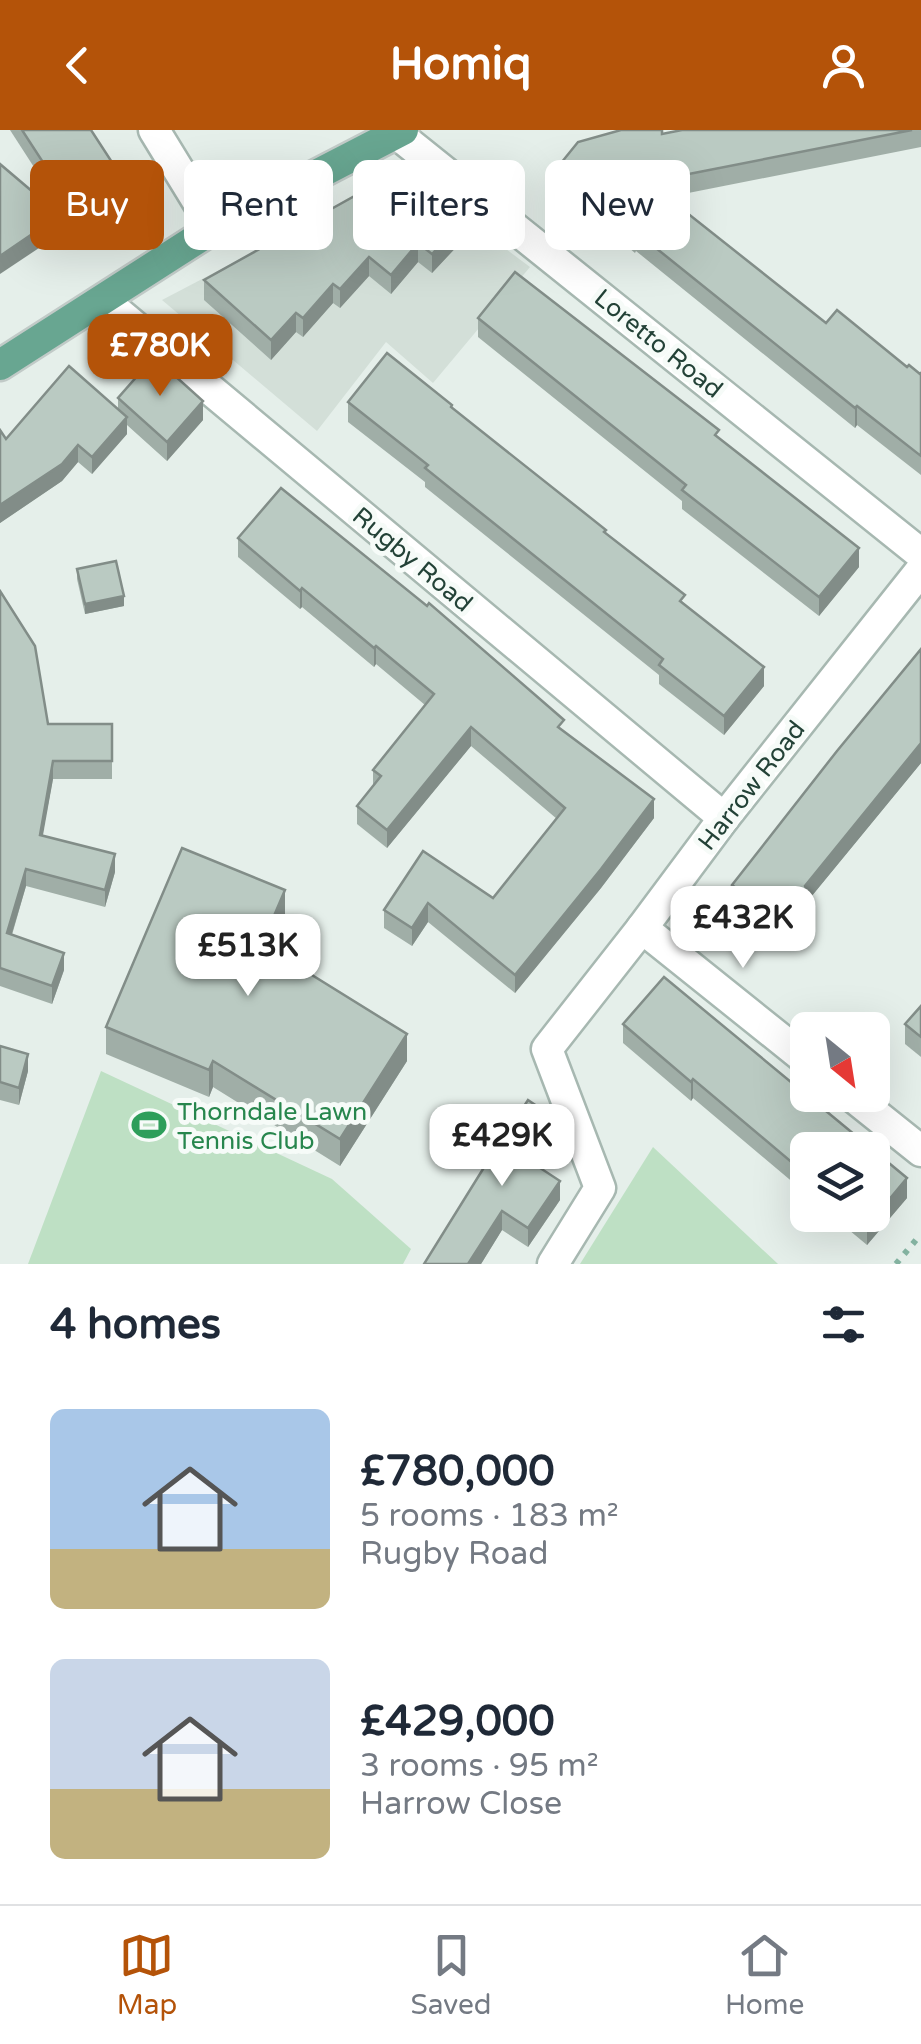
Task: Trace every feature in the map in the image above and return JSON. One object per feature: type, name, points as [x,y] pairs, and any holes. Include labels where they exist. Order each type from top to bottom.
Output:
[{"type":"main road","points":[[333,167],[400,132]]},
{"type":"main road","points":[[0,365],[184,247]]},
{"type":"street","points":[[154,130],[184,179]]},
{"type":"street","name":"Loretto Road","points":[[400,132],[921,554]]},
{"type":"street","name":"Rugby Road","points":[[103,300],[724,818]]},
{"type":"street","name":"Harrow Road","points":[[554,1264],[600,1188],[547,1050],[921,570]]},
{"type":"street","points":[[642,928],[790,1046]]},
{"type":"street","points":[[872,1112],[921,1151]]},
{"type":"path","points":[[896,1264],[921,1234]]},
{"type":"shaded area","points":[[353,203],[353,250],[507,250],[530,267],[433,383],[386,342],[317,431],[162,300],[258,250],[333,250],[333,211]]},
{"type":"green space","name":"Thorndale Lawn Tennis Club","points":[[101,1071],[332,1179],[411,1249],[403,1264],[28,1264]]},
{"type":"green space","points":[[653,1147],[778,1264],[580,1264]]},
{"type":"building","points":[[22,130],[91,130],[111,160],[41,160]]},
{"type":"building","points":[[621,130],[662,130],[662,134],[682,130],[912,130],[690,174],[690,160],[563,160],[578,142]]},
{"type":"building","points":[[0,164],[30,190],[30,236],[0,256]]},
{"type":"building","points":[[353,197],[353,250],[412,250],[391,275],[369,257],[340,289],[333,284],[303,318],[296,313],[271,340],[204,280],[258,250],[333,250],[333,208]]},
{"type":"building","points":[[690,215],[826,323],[837,310],[907,367],[921,373],[921,456],[658,250],[690,250]]},
{"type":"building","points":[[515,272],[719,430],[715,435],[859,548],[819,597],[682,490],[686,485],[478,318]]},
{"type":"building","points":[[387,353],[685,595],[680,601],[764,667],[724,716],[659,665],[663,659],[348,402]]},
{"type":"building","points":[[154,357],[203,401],[167,442],[118,398]]},
{"type":"building","points":[[69,366],[127,417],[92,457],[78,445],[62,464],[0,505],[0,430],[6,439]]},
{"type":"building","points":[[281,488],[427,606],[429,603],[564,720],[558,727],[654,799],[515,975],[428,903],[412,928],[384,910],[423,851],[493,898],[565,808],[471,727],[387,830],[357,806],[381,776],[373,770],[434,694],[238,538]]},
{"type":"building","points":[[116,561],[124,596],[85,604],[77,569]]},
{"type":"building","points":[[0,591],[35,646],[48,724],[112,724],[112,761],[53,761],[40,835],[115,854],[105,890],[26,869],[7,933],[64,953],[52,986],[0,968]]},
{"type":"building","points":[[921,649],[921,743],[781,921],[732,885]]},
{"type":"building","points":[[182,848],[285,890],[262,944],[407,1034],[340,1139],[213,1061],[209,1070],[106,1027]]},
{"type":"building","points":[[664,977],[790,1081],[790,1112],[827,1112],[851,1132],[790,1132],[790,1161],[623,1024]]},
{"type":"building","points":[[921,1006],[921,1037],[905,1024]]},
{"type":"building","points":[[0,1046],[28,1054],[19,1088],[0,1082]]},
{"type":"building","points":[[528,1100],[559,1121],[531,1162],[560,1181],[528,1228],[502,1211],[468,1264],[424,1264],[488,1161]]},
{"type":"building","points":[[890,1164],[907,1178],[890,1198]]},
{"type":"place","name":"Thorndale Lawn Tennis Club","points":[[149,1125]]}]
